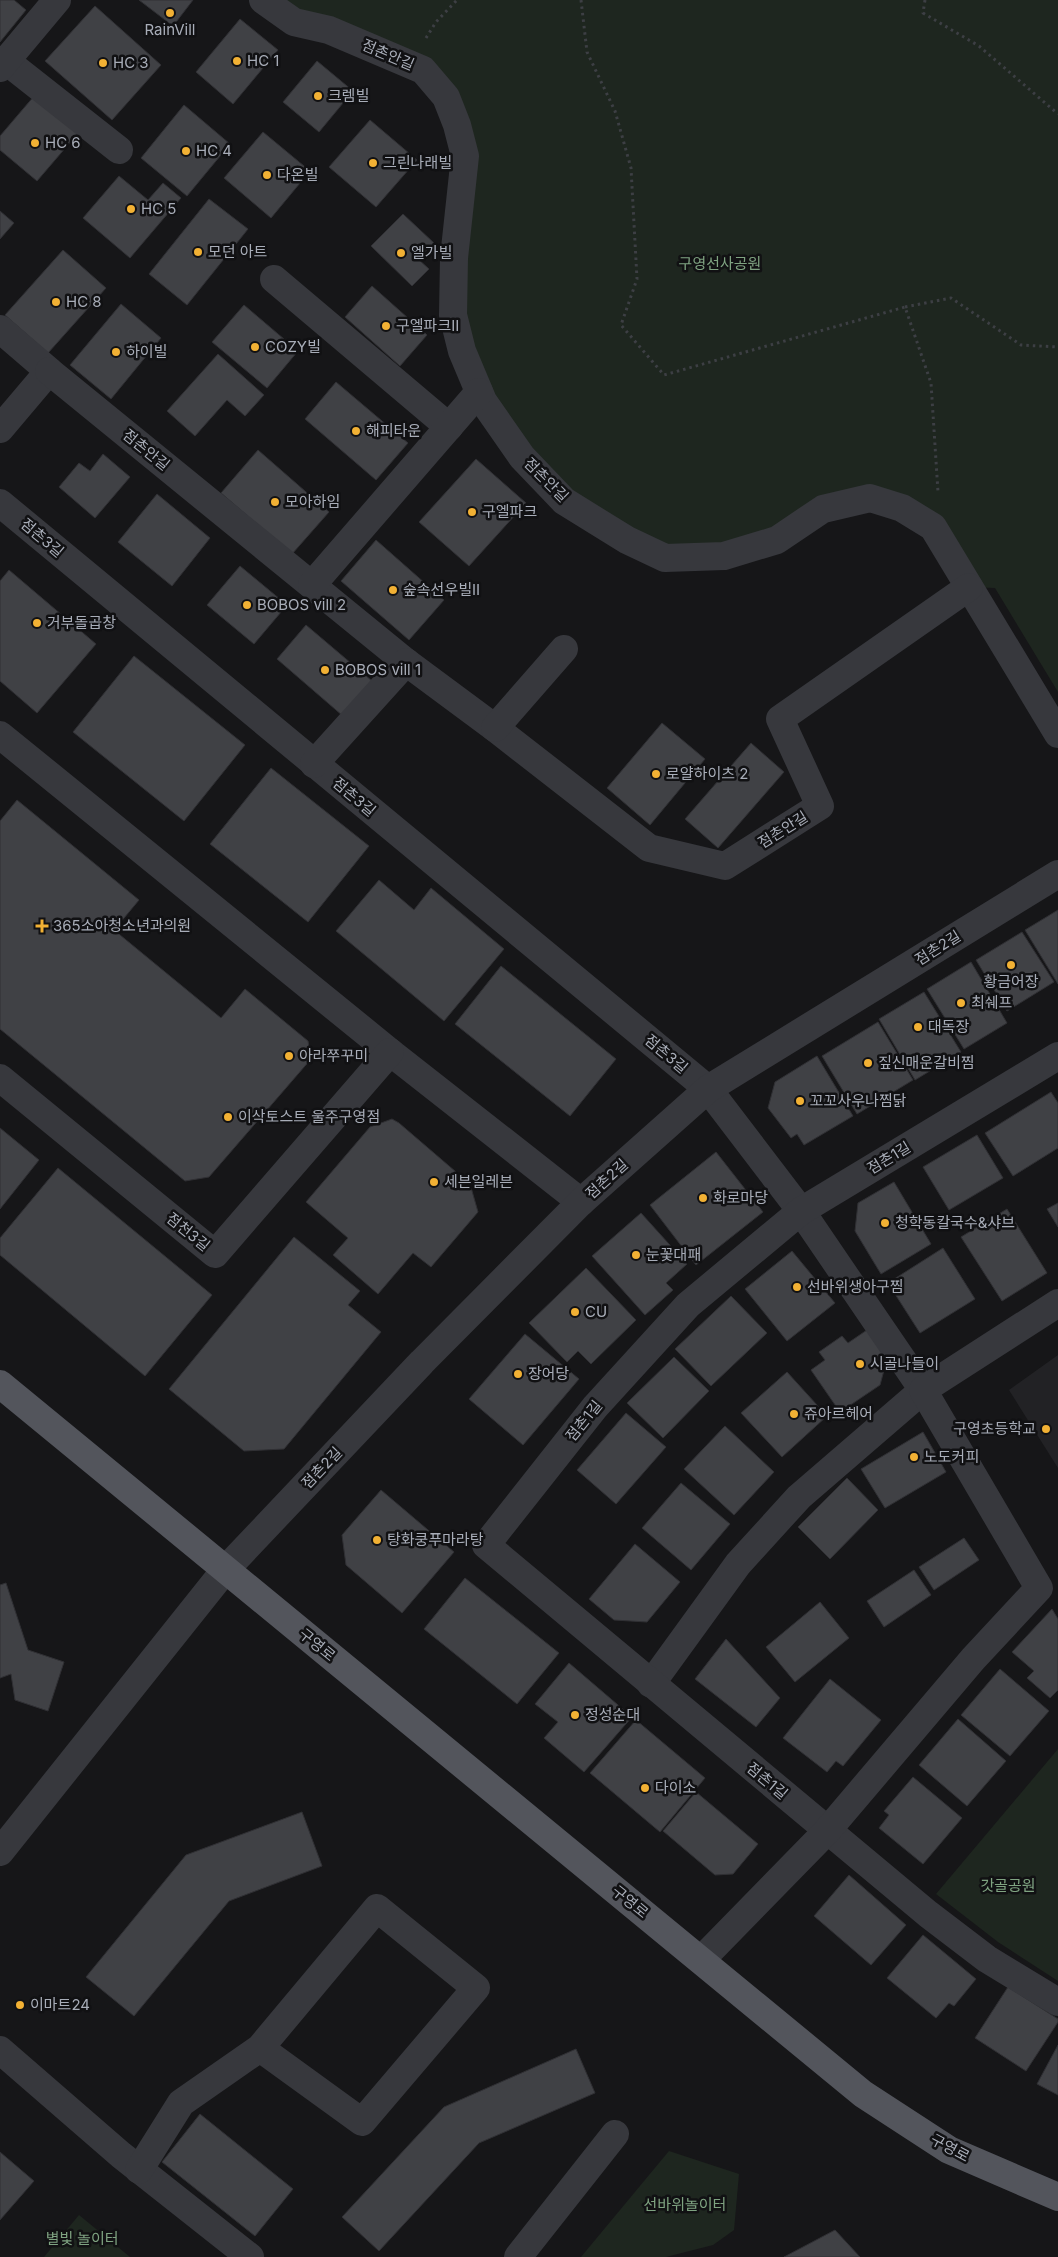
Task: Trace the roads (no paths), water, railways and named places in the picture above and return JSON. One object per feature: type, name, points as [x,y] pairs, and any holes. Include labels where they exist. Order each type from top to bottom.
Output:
[{"type":"main road","name":"구영로","points":[[0,1384],[863,2094],[949,2150],[1058,2198]]},
{"type":"street","points":[[57,0],[3,64],[118,150]]},
{"type":"street","name":"점촌안길","points":[[263,0],[294,22],[329,30],[423,70],[446,97],[457,125],[465,156],[454,258],[453,315],[462,351],[479,392],[522,457],[564,501],[627,540],[665,558],[724,556],[777,540],[823,509],[870,498],[902,508],[933,527],[1058,734]]},
{"type":"street","points":[[274,279],[450,426]]},
{"type":"street","name":"점촌안길","points":[[0,328],[49,371],[406,662],[495,728],[649,848],[725,866],[820,806],[780,719],[969,587]]},
{"type":"street","points":[[0,429],[49,371]]},
{"type":"street","points":[[312,585],[479,392]]},
{"type":"street","name":"점촌3길","points":[[0,503],[708,1089],[801,1211],[923,1390]]},
{"type":"street","points":[[495,728],[564,649]]},
{"type":"street","points":[[314,764],[406,662]]},
{"type":"street","points":[[0,735],[390,1052],[581,1202]]},
{"type":"street","name":"점촌2길","points":[[225,1570],[422,1362],[581,1202],[708,1089],[1058,874]]},
{"type":"street","name":"점천3길","points":[[0,1078],[215,1254],[390,1052]]},
{"type":"street","name":"점촌1길","points":[[1058,1056],[801,1211],[688,1306],[595,1407],[486,1545],[650,1684],[928,1914],[987,1959],[1058,2002]]},
{"type":"street","points":[[650,1684],[738,1564],[799,1497],[923,1390],[1058,1303]]},
{"type":"street","points":[[700,1960],[827,1831],[973,1659],[1038,1588],[923,1390]]},
{"type":"street","points":[[0,1852],[225,1570]]},
{"type":"street","points":[[138,2170],[181,2103],[260,2048],[377,1908],[476,1988],[362,2122],[260,2048]]},
{"type":"street","points":[[0,2050],[138,2170],[250,2257]]},
{"type":"street","points":[[518,2257],[615,2134]]},
{"type":"place","name":"RainVill","points":[[170,13]]},
{"type":"place","name":"HC 1","points":[[237,61]]},
{"type":"place","name":"HC 3","points":[[103,63]]},
{"type":"place","name":"크렘빌","points":[[318,96]]},
{"type":"place","name":"HC 6","points":[[35,143]]},
{"type":"place","name":"HC 4","points":[[186,151]]},
{"type":"place","name":"그린나래빌","points":[[373,163]]},
{"type":"place","name":"다온빌","points":[[267,175]]},
{"type":"place","name":"HC 5","points":[[131,209]]},
{"type":"place","name":"모던 아트","points":[[198,252]]},
{"type":"place","name":"엘가빌","points":[[401,253]]},
{"type":"place","name":"HC 8","points":[[56,302]]},
{"type":"place","name":"구엘파크Ⅱ","points":[[386,326]]},
{"type":"place","name":"COZY빌","points":[[255,347]]},
{"type":"place","name":"하이빌","points":[[116,352]]},
{"type":"place","name":"해피타운","points":[[356,431]]},
{"type":"place","name":"모아하임","points":[[275,502]]},
{"type":"place","name":"구엘파크","points":[[472,512]]},
{"type":"place","name":"숲속선우빌Ⅱ","points":[[393,590]]},
{"type":"place","name":"BOBOS vill 2","points":[[247,605]]},
{"type":"place","name":"거부돌곱창","points":[[37,623]]},
{"type":"place","name":"BOBOS vill 1","points":[[325,670]]},
{"type":"place","name":"로얄하이츠 2","points":[[656,774]]},
{"type":"place","name":"365소아청소년과의원","points":[[42,926]]},
{"type":"place","name":"황금어장","points":[[1011,965]]},
{"type":"place","name":"최쉐프","points":[[961,1003]]},
{"type":"place","name":"대독장","points":[[918,1027]]},
{"type":"place","name":"아라쭈꾸미","points":[[289,1056]]},
{"type":"place","name":"짚신매운갈비찜","points":[[868,1063]]},
{"type":"place","name":"꼬꼬사우나찜닭","points":[[800,1101]]},
{"type":"place","name":"이삭토스트 울주구영점","points":[[228,1117]]},
{"type":"place","name":"세븐일레븐","points":[[434,1182]]},
{"type":"place","name":"화로마당","points":[[703,1198]]},
{"type":"place","name":"청학동칼국수&샤브","points":[[885,1223]]},
{"type":"place","name":"눈꽃대패","points":[[636,1255]]},
{"type":"place","name":"선바위생아구찜","points":[[797,1287]]},
{"type":"place","name":"CU","points":[[575,1312]]},
{"type":"place","name":"시골나들이","points":[[860,1364]]},
{"type":"place","name":"장어당","points":[[518,1374]]},
{"type":"place","name":"쥬아르헤어","points":[[794,1414]]},
{"type":"place","name":"구영초등학교","points":[[1046,1429]]},
{"type":"place","name":"노도커피","points":[[914,1457]]},
{"type":"place","name":"탕화쿵푸마라탕","points":[[377,1540]]},
{"type":"place","name":"정성순대","points":[[575,1715]]},
{"type":"place","name":"다이소","points":[[645,1788]]},
{"type":"place","name":"이마트24","points":[[20,2005]]},
{"type":"park label","name":"구영선사공원","points":[[720,264]]},
{"type":"park label","name":"갓골공원","points":[[1008,1886]]},
{"type":"park label","name":"선바위놀이터","points":[[685,2205]]},
{"type":"park label","name":"별빛 놀이터","points":[[82,2239]]}]
